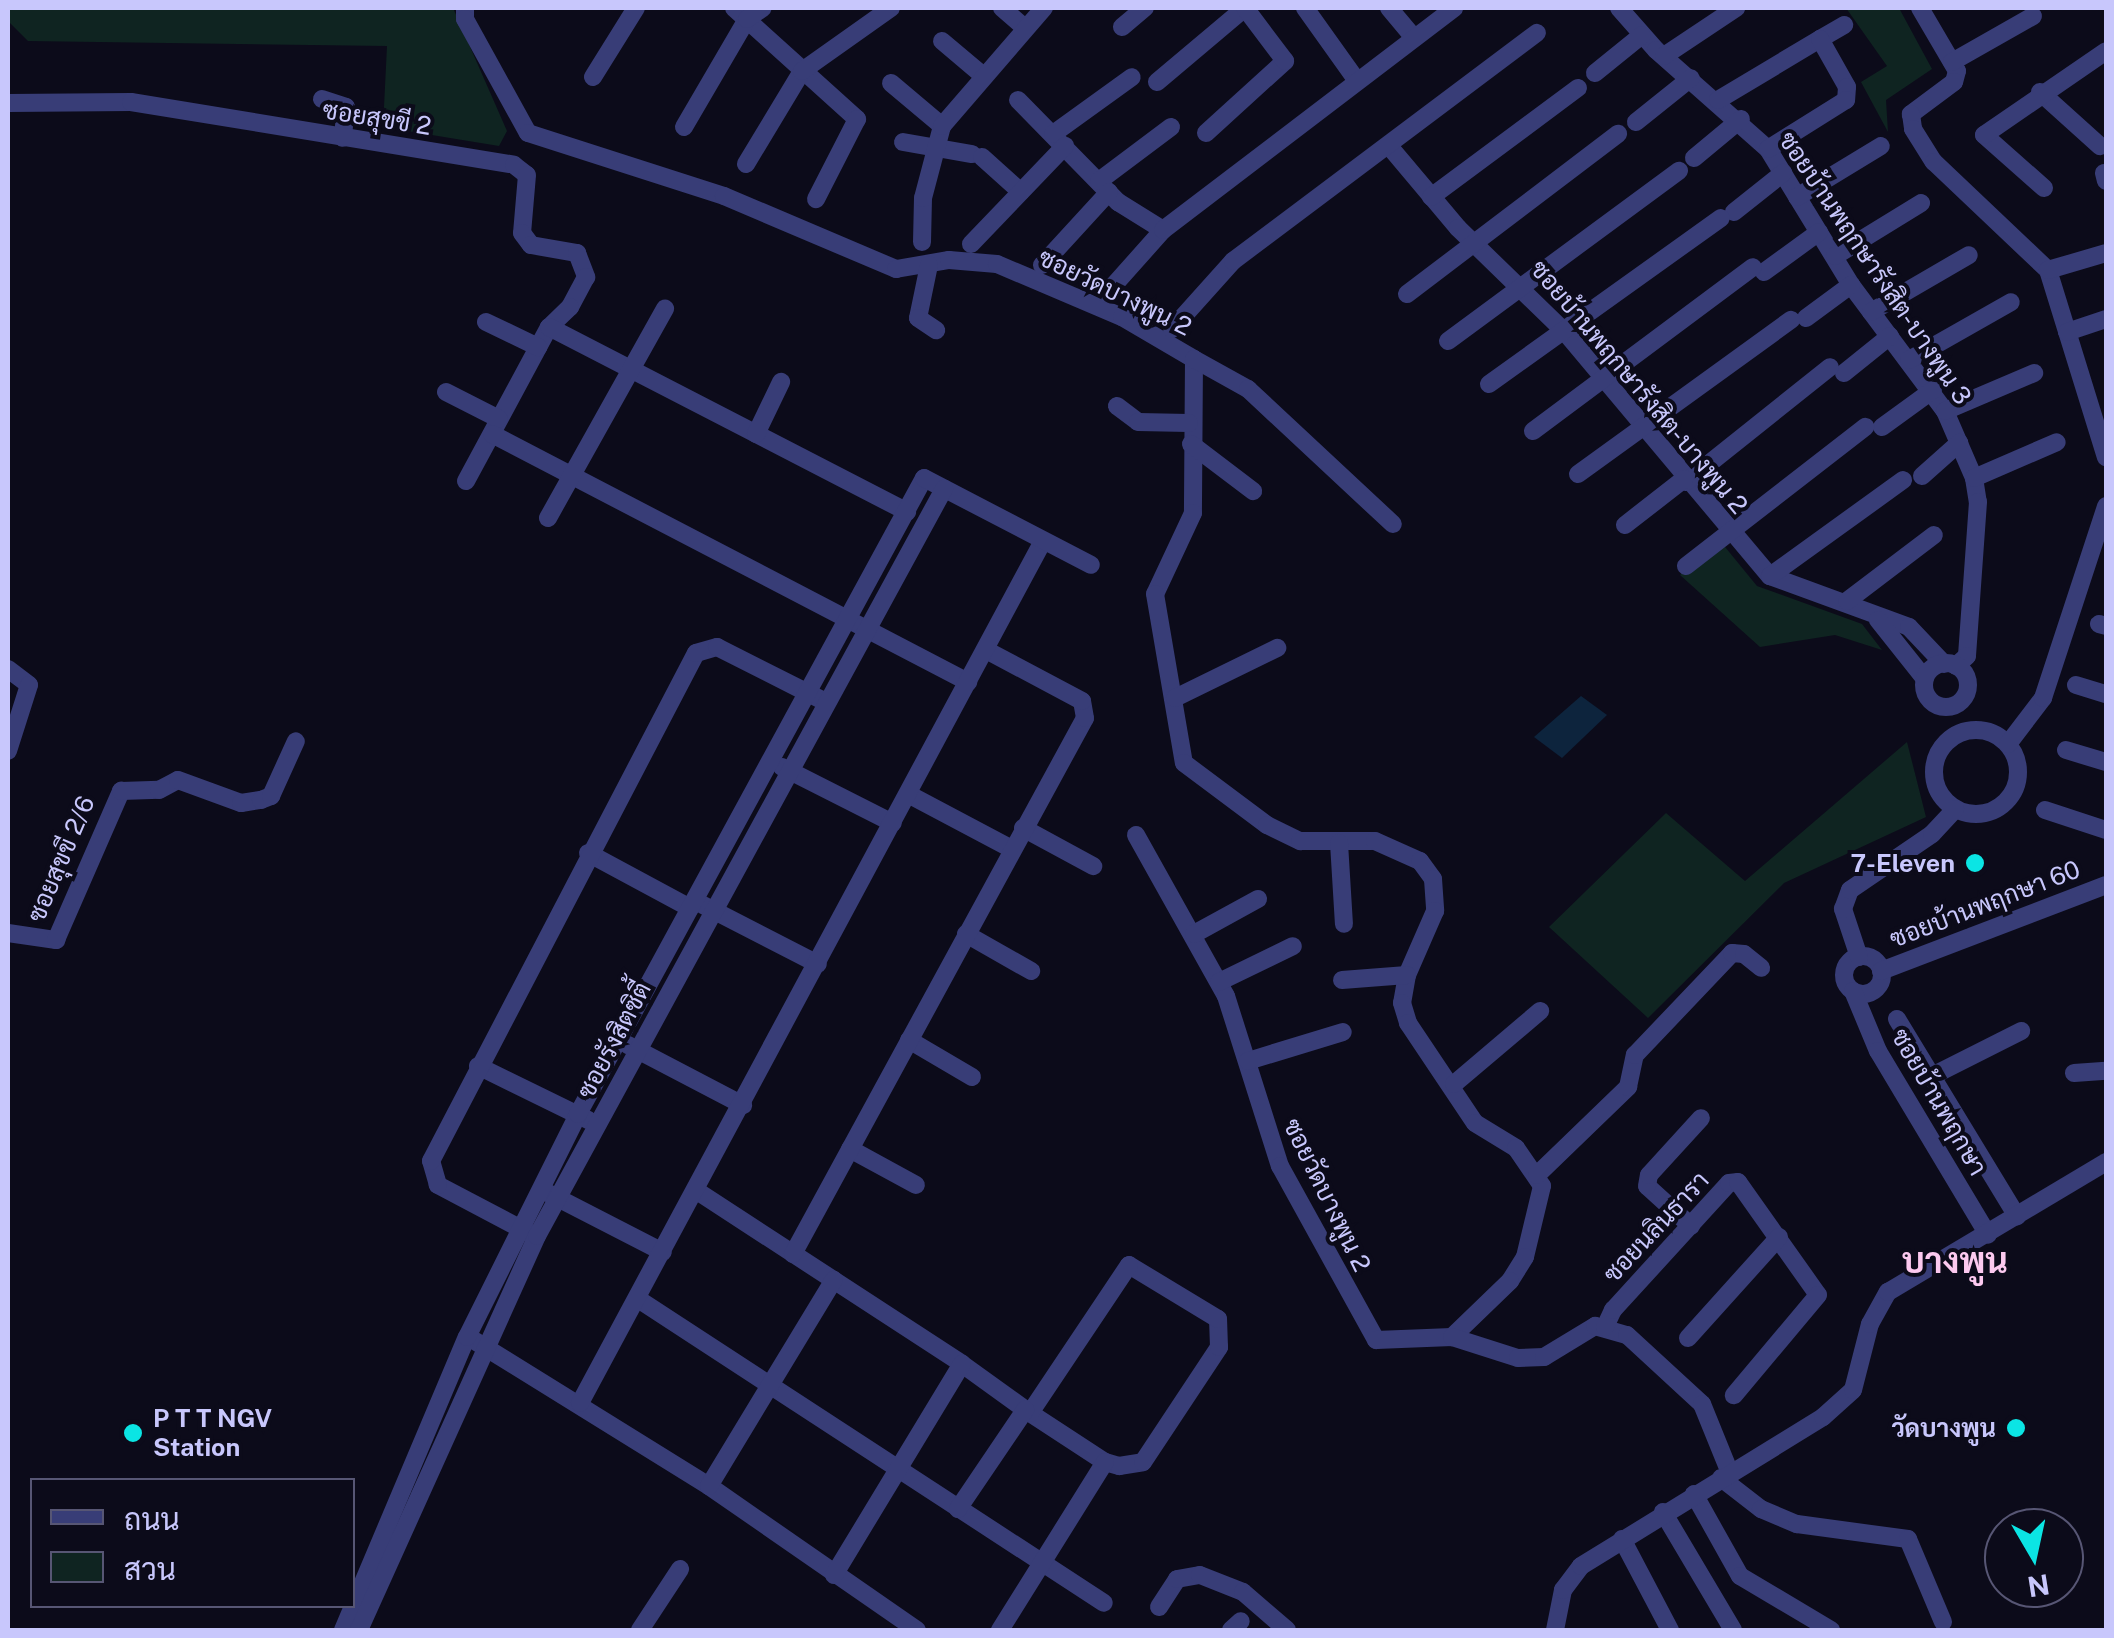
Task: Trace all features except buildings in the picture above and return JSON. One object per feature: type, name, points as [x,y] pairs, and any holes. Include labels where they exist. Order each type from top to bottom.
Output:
[{"type":"street","points":[[466,8],[465,20],[520,148],[531,187],[522,232],[530,245],[577,253],[586,277],[570,307],[549,327],[466,481]]},
{"type":"street","points":[[593,77],[636,8]]},
{"type":"street","points":[[740,13],[763,8]]},
{"type":"street","points":[[746,164],[802,71],[891,8]]},
{"type":"street","points":[[1002,8],[1025,28]]},
{"type":"street","points":[[922,242],[923,198],[942,126],[981,74],[1044,8]]},
{"type":"street","points":[[1122,27],[1145,8]]},
{"type":"street","points":[[1157,82],[1245,8],[1284,61],[1206,132]]},
{"type":"street","points":[[1305,8],[1357,81]]},
{"type":"street","points":[[1389,8],[1414,38]]},
{"type":"street","points":[[1106,294],[1163,230],[1454,8]]},
{"type":"street","name":"ซอยบ้านพฤกษารังสิต-บางพูน 3","points":[[1619,8],[1642,36],[1741,119],[1768,150],[1851,285],[1945,411],[1974,478],[1978,538],[1966,656],[1950,665]]},
{"type":"street","points":[[1664,56],[1736,8]]},
{"type":"street","points":[[1920,8],[1952,62],[1954,82],[1911,114],[1912,130],[1934,162],[2048,270],[2106,458]]},
{"type":"street","points":[[740,13],[858,119],[816,199]]},
{"type":"street","points":[[684,127],[740,13]]},
{"type":"street","points":[[1952,62],[2033,16]]},
{"type":"street","points":[[1718,100],[1844,25]]},
{"type":"street","points":[[1172,329],[1233,261],[1537,33]]},
{"type":"street","points":[[1595,73],[1642,36]]},
{"type":"street","points":[[1768,150],[1846,100],[1847,87],[1820,39]]},
{"type":"street","points":[[942,41],[981,74]]},
{"type":"street","points":[[2044,188],[1984,135],[2040,92],[2106,51]]},
{"type":"street","points":[[971,244],[1021,192],[1059,140],[1132,77]]},
{"type":"street","points":[[1636,122],[1691,78]]},
{"type":"street","points":[[891,83],[942,126]]},
{"type":"street","points":[[1431,197],[1578,88]]},
{"type":"street","points":[[2040,92],[2100,146]]},
{"type":"street","points":[[322,100],[342,102],[346,113],[343,135]]},
{"type":"street","points":[[1018,100],[1104,187],[1163,230]]},
{"type":"street","name":"ซอยสุขขี 2","points":[[8,103],[131,102],[343,135],[520,148]]},
{"type":"street","points":[[1448,340],[1741,119]]},
{"type":"street","points":[[1042,265],[1104,187],[1171,127]]},
{"type":"street","points":[[1407,294],[1474,239],[1618,134]]},
{"type":"street","points":[[904,142],[977,155],[1021,192]]},
{"type":"street","name":"ซอยบ้านพฤกษารังสิต-บางพูน 2","points":[[1389,146],[1431,197],[1523,286],[1564,332],[1639,427],[1770,576],[1847,601],[1878,620],[1909,627],[1950,665]]},
{"type":"street","points":[[1797,197],[1882,146]]},
{"type":"street","name":"ซอยวัดบางพูน 2","points":[[520,148],[724,196],[896,269],[998,264],[1122,317],[1194,359],[1183,423],[1191,444],[1193,513],[1155,594],[1184,763],[1300,841],[1339,846],[1375,841],[1404,851],[1433,879],[1435,912],[1402,974],[1402,1002],[1408,1023],[1454,1084],[1475,1123],[1516,1148],[1537,1175]]},
{"type":"street","points":[[1489,384],[1782,173]]},
{"type":"street","points":[[1835,256],[1921,203]]},
{"type":"street","points":[[1533,432],[1758,269],[1819,232]]},
{"type":"street","points":[[2048,270],[2106,253]]},
{"type":"street","points":[[1871,312],[1969,255]]},
{"type":"street","points":[[930,265],[918,318],[936,330]]},
{"type":"street","points":[[1578,474],[1639,427],[1851,285]]},
{"type":"street","points":[[1909,360],[2011,302]]},
{"type":"street","points":[[548,518],[665,308]]},
{"type":"street","points":[[2067,332],[2106,319]]},
{"type":"street","points":[[486,322],[538,347]]},
{"type":"street","points":[[549,327],[907,512]]},
{"type":"street","points":[[1625,525],[1837,370],[1890,336]]},
{"type":"street","points":[[1194,359],[1248,389],[1393,524]]},
{"type":"street","points":[[1945,411],[2034,372]]},
{"type":"street","points":[[756,434],[781,382]]},
{"type":"street","points":[[2087,395],[2106,389]]},
{"type":"street","points":[[1686,566],[1728,530],[1932,390]]},
{"type":"street","points":[[446,392],[572,476],[968,682]]},
{"type":"street","points":[[1117,406],[1153,424],[1183,423]]},
{"type":"street","points":[[1974,478],[2057,442]]},
{"type":"street","points":[[1191,444],[1253,491]]},
{"type":"street","points":[[1770,576],[1959,444]]},
{"type":"street","name":"ซอยรังสิตซิตี้","points":[[355,1602],[549,1193],[578,1114],[699,906],[788,770],[944,488],[924,478],[770,761],[699,906],[638,1050],[598,1125],[549,1193]]},
{"type":"street","points":[[944,488],[1091,565]]},
{"type":"street","points":[[2008,744],[2043,698],[2106,506]]},
{"type":"street","points":[[1847,601],[1934,535]]},
{"type":"street","points":[[580,1403],[1043,542]]},
{"type":"street","name":"ซอยบ้านพฤกษารังสิต-บางพูน 2","points":[[1878,620],[1925,679]]},
{"type":"street","points":[[529,1233],[438,1186],[430,1174],[478,1066],[696,653],[706,646],[827,702]]},
{"type":"street","points":[[1174,698],[1276,648]]},
{"type":"street","points":[[794,1254],[1086,709],[986,650]]},
{"type":"street","points":[[1950,665],[1967,690],[1952,706],[1930,700],[1925,679],[1950,665]]},
{"type":"street","points":[[8,669],[28,679],[14,714],[8,751]]},
{"type":"street","points":[[2076,685],[2106,694]]},
{"type":"street","points":[[1952,706],[1962,732]]},
{"type":"street","points":[[1962,732],[1992,732],[2008,744],[2018,768],[2009,799],[1988,813],[1955,809],[1938,792],[1933,768],[1943,745],[1962,732]]},
{"type":"street","name":"ซอยสุขขี 2/6","points":[[8,933],[56,940],[121,791],[159,790],[178,780],[241,803],[261,800],[271,796],[296,741]]},
{"type":"street","points":[[2066,750],[2106,762]]},
{"type":"street","points":[[770,761],[893,824]]},
{"type":"street","points":[[908,794],[1012,849]]},
{"type":"street","points":[[1859,956],[1844,910],[1850,890],[1932,834],[1955,809]]},
{"type":"street","points":[[2045,810],[2106,830]]},
{"type":"street","points":[[1023,828],[1093,866]]},
{"type":"street","name":"ซอยวัดบางพูน 2","points":[[1136,835],[1219,982],[1280,1166],[1362,1323],[1376,1340],[1452,1337],[1518,1358],[1544,1357],[1572,1335],[1605,1327]]},
{"type":"street","points":[[1339,846],[1344,924]]},
{"type":"street","points":[[588,853],[818,964]]},
{"type":"street","name":"ซอยบ้านพฤกษา 60","points":[[1882,970],[2106,885]]},
{"type":"street","points":[[1194,934],[1258,899]]},
{"type":"street","points":[[966,934],[1031,971]]},
{"type":"street","points":[[1219,982],[1293,946]]},
{"type":"street","points":[[1452,1337],[1510,1281],[1525,1256],[1540,1211],[1537,1175],[1628,1088],[1635,1055],[1732,954],[1744,954],[1761,968]]},
{"type":"street","points":[[1859,956],[1873,959],[1882,970],[1874,990],[1853,991],[1844,972],[1859,956]]},
{"type":"street","points":[[1342,980],[1374,973],[1402,974]]},
{"type":"street","name":"ซอยบ้านพฤกษา","points":[[1853,991],[1878,1051],[1988,1236]]},
{"type":"street","points":[[1454,1084],[1540,1011]]},
{"type":"street","points":[[1897,1019],[2017,1216]]},
{"type":"street","points":[[1932,1076],[2021,1031]]},
{"type":"street","points":[[1248,1061],[1343,1032]]},
{"type":"street","points":[[618,1040],[743,1105]]},
{"type":"street","points":[[908,1040],[972,1077]]},
{"type":"street","points":[[478,1066],[598,1125]]},
{"type":"street","points":[[2074,1073],[2106,1071]]},
{"type":"street","points":[[1691,1226],[1647,1186],[1649,1175],[1701,1118]]},
{"type":"street","points":[[850,1149],[916,1185]]},
{"type":"street","points":[[1555,1630],[1563,1590],[1580,1566],[1823,1417],[1853,1390],[1870,1324],[1888,1292],[1988,1236],[2106,1162]]},
{"type":"street","name":"ซอยนลินธารา","points":[[1605,1327],[1729,1183],[1738,1182],[1818,1294],[1734,1394]]},
{"type":"street","points":[[697,1191],[962,1364],[1028,1411],[1105,1462],[1143,1462],[1220,1347],[1218,1319],[1129,1265],[1028,1411],[958,1509]]},
{"type":"street","points":[[549,1193],[663,1252]]},
{"type":"street","points":[[1688,1338],[1780,1237]]},
{"type":"street","points":[[709,1486],[834,1280]]},
{"type":"street","points":[[638,1299],[1104,1604]]},
{"type":"street","points":[[1605,1327],[1646,1346],[1702,1404],[1726,1475],[1762,1510],[1797,1524],[1908,1539],[1943,1622]]},
{"type":"street","points":[[476,1341],[709,1486],[917,1630]]},
{"type":"street","name":"ซอยรังสิตซิตี้","points":[[359,1630],[476,1341]]},
{"type":"street","points":[[834,1575],[962,1364]]},
{"type":"street","points":[[1000,1630],[1105,1462]]},
{"type":"street","points":[[1694,1494],[1748,1583],[1831,1630]]},
{"type":"street","points":[[1664,1512],[1733,1630]]},
{"type":"street","points":[[1622,1539],[1670,1630]]},
{"type":"street","points":[[640,1630],[680,1570]]},
{"type":"street","points":[[1160,1607],[1177,1579],[1200,1575],[1243,1592],[1287,1630]]},
{"type":"green space","points":[[8,8],[453,8],[507,131],[499,146],[383,127],[387,46],[28,41],[8,21]]},
{"type":"green space","points":[[1846,8],[1899,8],[1932,69],[1886,100],[1888,132],[1861,82],[1887,66]]},
{"type":"green space","points":[[1721,542],[1757,586],[1862,624],[1882,650],[1835,635],[1760,647],[1680,575]]},
{"type":"green space","points":[[1907,742],[1926,817],[1784,883],[1648,1018],[1549,927],[1666,813],[1745,881]]},
{"type":"water","points":[[1581,696],[1607,715],[1562,758],[1534,737]]},
{"type":"place","name":"7-Eleven","points":[[1975,863]]},
{"type":"place","name":"วัดบางพูน","points":[[2016,1428]]},
{"type":"place","name":"P T T NGV Station","points":[[133,1433]]},
{"type":"district","name":"บางพูน","points":[[1955,1261]]}]
